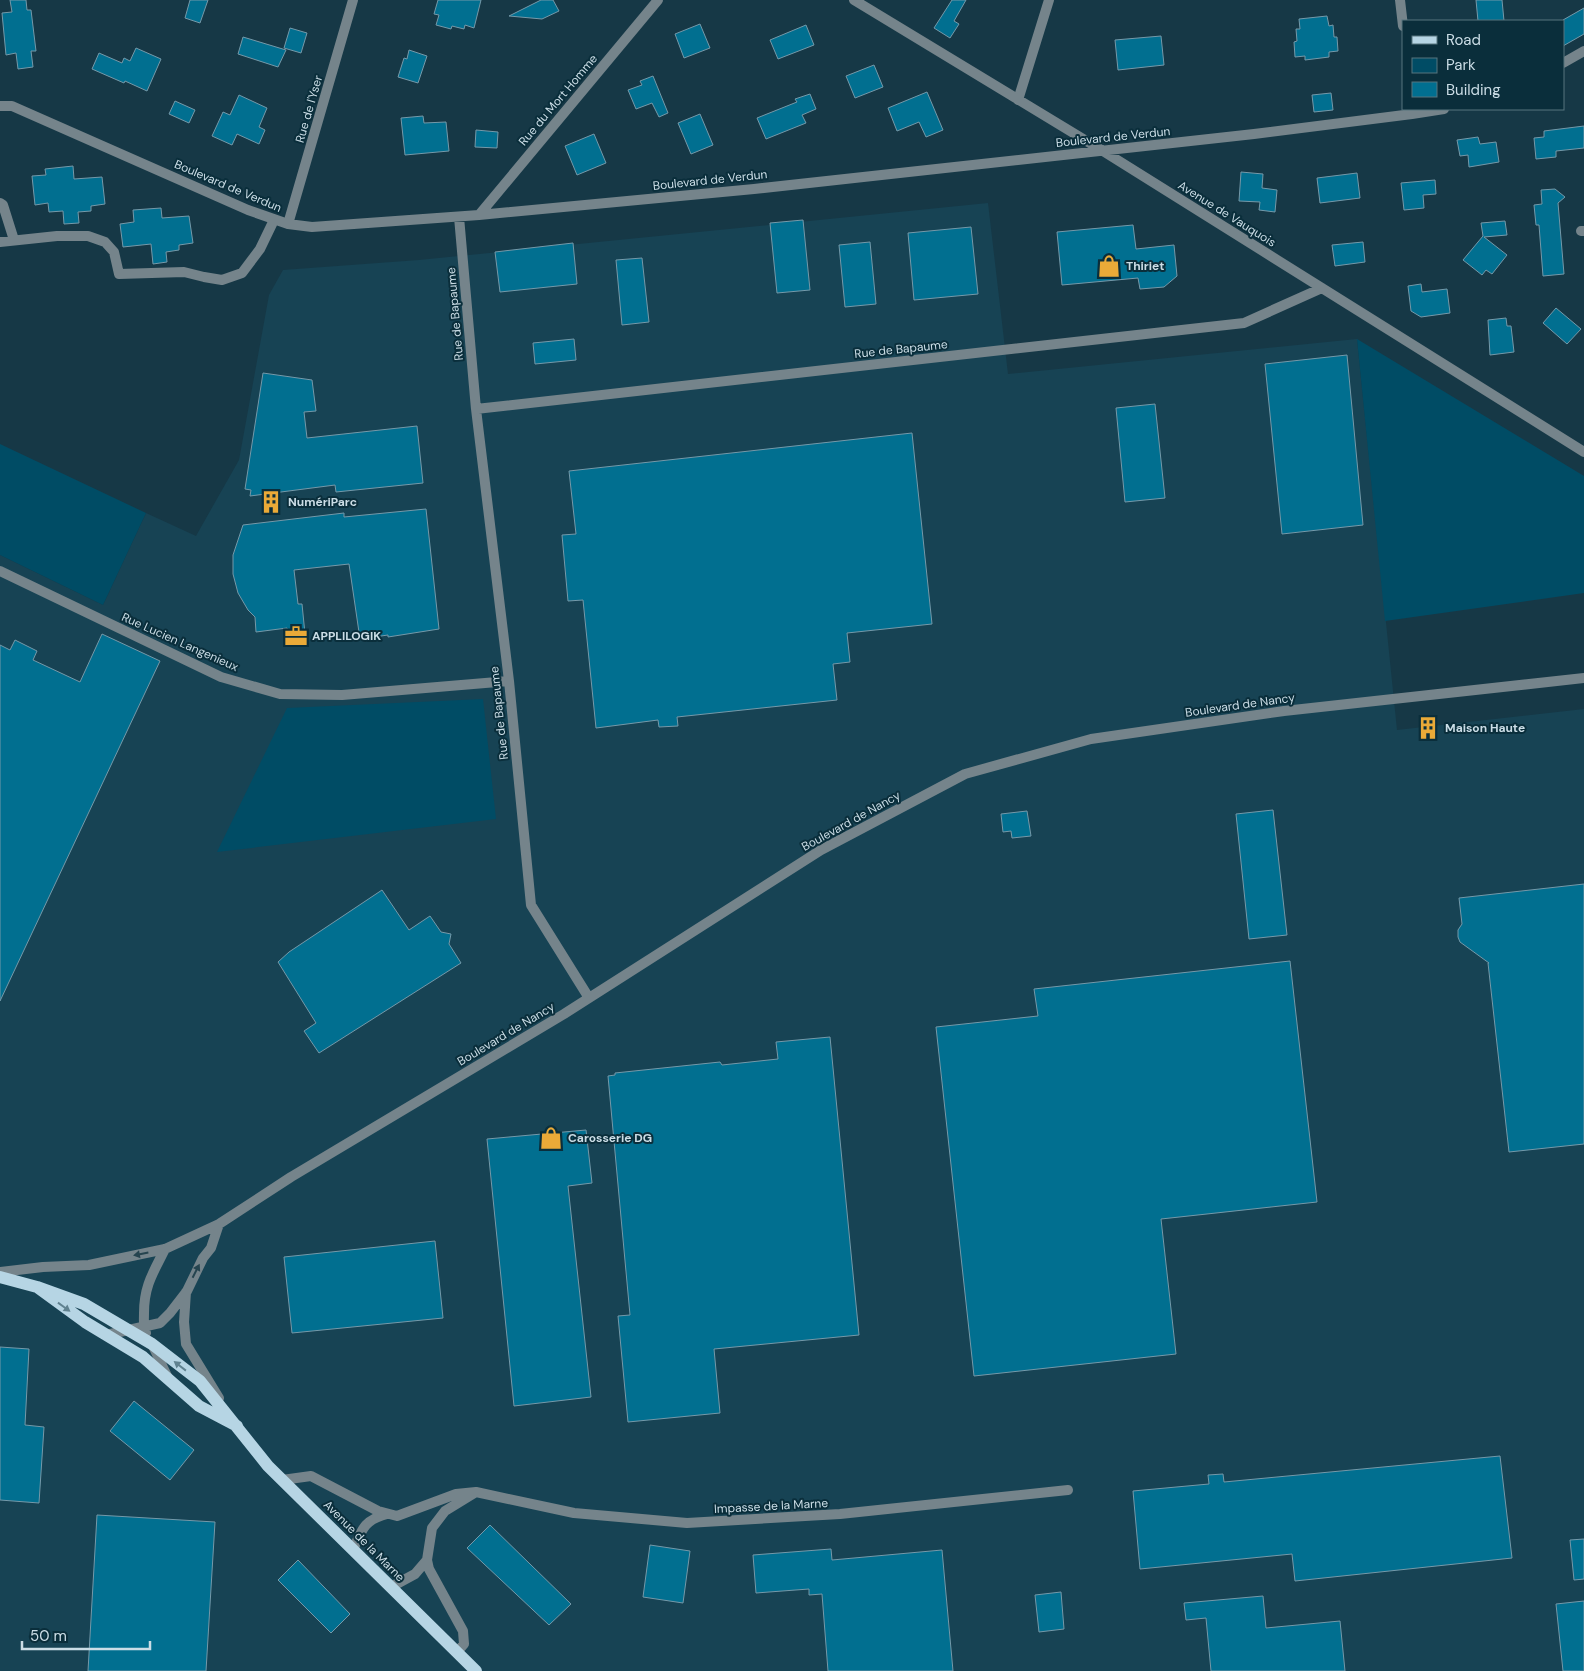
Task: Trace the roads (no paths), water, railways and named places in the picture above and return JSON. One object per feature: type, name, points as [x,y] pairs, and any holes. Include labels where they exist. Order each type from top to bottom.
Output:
[{"type":"main road","name":"Avenue de la Marne","points":[[0,1277],[37,1287],[84,1304],[152,1344],[200,1381],[268,1466],[476,1671]]},
{"type":"main road","name":"Avenue de la Marne","points":[[37,1287],[84,1322],[143,1357],[200,1406],[237,1426]]},
{"type":"street","name":"Rue de l'Yser","points":[[288,224],[353,0]]},
{"type":"street","name":"Rue du Mort Homme","points":[[478,215],[658,0]]},
{"type":"street","points":[[1018,100],[1049,0]]},
{"type":"street","points":[[1400,0],[1402,20]]},
{"type":"street","name":"Avenue de Vauquois","points":[[859,1],[1103,151],[1584,452]]},
{"type":"street","points":[[1564,62],[1584,51]]},
{"type":"street","name":"Boulevard de Verdun","points":[[0,106],[12,106],[240,207],[288,224],[312,227],[459,217],[754,189],[1254,134],[1433,110]]},
{"type":"street","points":[[0,203],[3,205],[14,240]]},
{"type":"street","name":"Rue de Bapaume","points":[[459,217],[476,410],[509,681],[531,905],[589,998]]},
{"type":"street","points":[[0,242],[57,236],[88,236],[105,242],[114,252],[119,274],[184,272],[204,278],[222,280],[242,274],[260,249],[274,220]]},
{"type":"street","name":"Rue de Bapaume","points":[[476,410],[1244,324],[1322,288]]},
{"type":"street","name":"Rue Lucien Langenieux","points":[[0,571],[221,677],[280,694],[342,695],[509,681]]},
{"type":"street","name":"Boulevard de Nancy","points":[[0,1272],[43,1267],[89,1265],[165,1249],[218,1224],[291,1177],[589,998],[821,850],[965,774],[1101,738],[1284,710],[1584,678]]},
{"type":"street","points":[[106,1335],[160,1323],[187,1291],[203,1258],[211,1248],[218,1224]]},
{"type":"street","points":[[165,1249],[149,1280],[144,1296],[144,1327],[168,1378]]},
{"type":"street","points":[[187,1291],[184,1322],[186,1344],[237,1426]]},
{"type":"street","points":[[282,1480],[311,1476],[378,1511],[388,1514]]},
{"type":"street","name":"Impasse de la Marne","points":[[353,1550],[362,1530],[373,1518],[388,1514],[397,1516],[456,1494],[476,1492],[574,1513],[687,1523],[840,1514],[1068,1490]]},
{"type":"street","points":[[457,1652],[464,1644],[463,1631],[429,1570],[427,1560],[432,1528],[445,1511],[476,1492]]},
{"type":"street","points":[[391,1587],[415,1574],[427,1560]]},
{"type":"place","name":"Thiriet","points":[[1109,266]]},
{"type":"place","name":"NumériParc","points":[[271,502]]},
{"type":"place","name":"APPLILOGIK","points":[[296,636]]},
{"type":"place","name":"Maison Haute","points":[[1428,728]]},
{"type":"place","name":"Carosserie DG","points":[[551,1138]]}]
